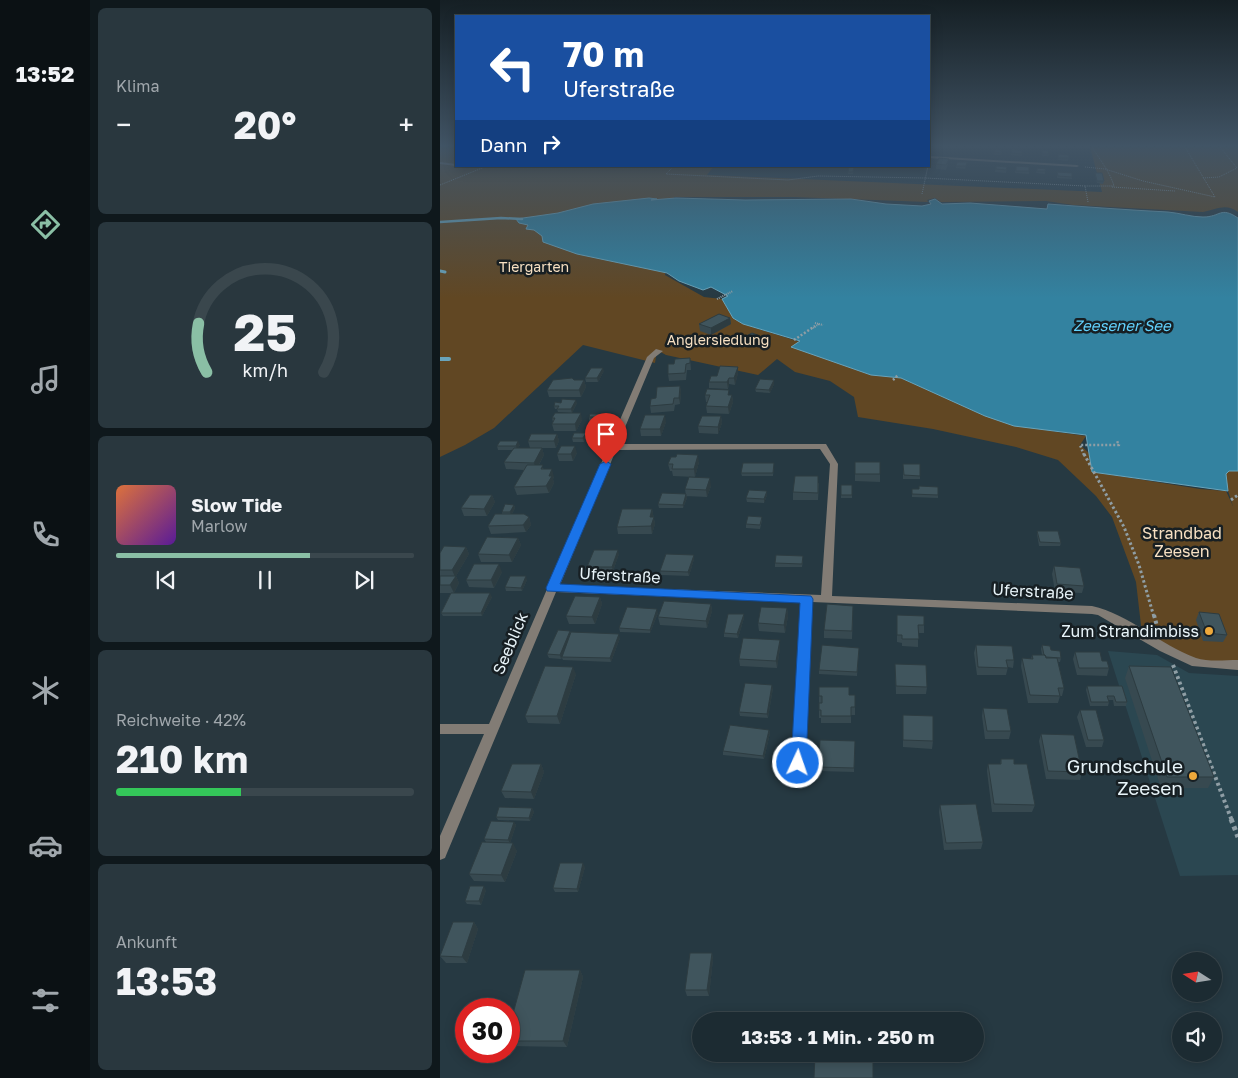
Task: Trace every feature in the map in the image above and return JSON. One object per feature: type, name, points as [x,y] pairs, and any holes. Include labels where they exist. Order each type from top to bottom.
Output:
[{"type":"street","name":"Seeblick","points":[[440,853],[650,357],[659,351]]},
{"type":"street","points":[[613,447],[823,446],[834,464],[826,599]]},
{"type":"street","name":"Uferstraße","points":[[552,588],[1092,610],[1101,612],[1166,649],[1196,663],[1238,665]]},
{"type":"street","points":[[798,763],[807,599]]},
{"type":"street","points":[[440,729],[492,729]]},
{"type":"path","points":[[1087,197],[1088,202]]},
{"type":"path","points":[[717,299],[733,290]]},
{"type":"path","points":[[794,340],[821,324],[815,323]]},
{"type":"path","points":[[893,380],[898,375]]},
{"type":"path","points":[[1117,441],[1119,445],[1080,445],[1090,470],[1124,528],[1166,649],[1238,837]]},
{"type":"path","points":[[1230,500],[1238,495]]},
{"type":"shaded area","name":"Grundschule Zeesen","points":[[1108,651],[1157,655],[1189,673],[1238,676],[1238,875],[1180,876]]},
{"type":"green space","points":[[440,197],[674,197],[665,275],[704,297],[722,299],[733,318],[743,324],[800,342],[792,347],[871,375],[901,378],[985,416],[1057,432],[1086,436],[1080,445],[1089,453],[1094,472],[1200,489],[1226,491],[1233,506],[1228,491],[1226,474],[1229,471],[1238,471],[1238,664],[1197,662],[1142,634],[1136,582],[1112,517],[1096,496],[1058,460],[1016,447],[933,429],[858,417],[854,397],[830,381],[795,372],[777,359],[758,375],[666,355],[657,350],[655,363],[583,345],[494,428],[440,457]]},
{"type":"green space","points":[[801,197],[1238,197],[1238,212],[1225,207],[1203,212],[1073,205],[1046,201],[941,202],[935,198],[927,200],[928,202]]},
{"type":"water","name":"Zeesener See","points":[[649,198],[657,199],[651,200],[676,198],[745,200],[851,199],[886,204],[922,206],[931,204],[929,201],[935,199],[942,204],[970,203],[1047,209],[1048,204],[1168,212],[1199,217],[1209,217],[1224,212],[1232,215],[1238,218],[1238,471],[1229,471],[1226,474],[1228,491],[1092,472],[1086,435],[1014,426],[985,416],[901,378],[871,375],[791,347],[800,341],[743,324],[733,318],[722,299],[728,296],[711,287],[703,290],[679,281],[667,273],[577,254],[543,242],[542,236],[534,230],[526,229],[528,225],[519,223],[516,219],[558,213],[593,204]]},
{"type":"building","points":[[719,314],[730,318],[711,328],[699,324]]},
{"type":"building","points":[[752,333],[760,336],[748,342],[740,339]]},
{"type":"building","points":[[690,358],[690,363],[686,364],[685,373],[668,374],[668,364],[674,364],[675,359]]},
{"type":"building","points":[[720,366],[738,367],[734,378],[729,378],[727,382],[709,382],[711,376],[717,376]]},
{"type":"building","points":[[591,368],[603,368],[597,378],[585,378]]},
{"type":"building","points":[[572,378],[574,380],[584,380],[579,390],[547,390],[553,380]]},
{"type":"building","points":[[760,379],[774,380],[769,390],[755,389]]},
{"type":"building","points":[[680,386],[679,398],[674,398],[673,404],[650,406],[651,399],[656,398],[657,387]]},
{"type":"building","points":[[707,389],[729,390],[728,395],[732,395],[728,407],[706,406],[710,395],[705,395]]},
{"type":"building","points":[[562,399],[576,400],[571,409],[557,409],[559,406],[554,406],[555,402],[561,403]]},
{"type":"building","points":[[555,413],[581,413],[575,424],[552,424],[555,418],[552,418]]},
{"type":"building","points":[[590,414],[601,414],[599,417],[589,417]]},
{"type":"building","points":[[645,415],[665,415],[660,429],[640,429]]},
{"type":"building","points":[[702,416],[721,416],[718,427],[698,426]]},
{"type":"building","points":[[574,433],[586,433],[583,438],[572,438]]},
{"type":"building","points":[[531,434],[557,434],[554,441],[528,441]]},
{"type":"building","points":[[500,441],[518,441],[516,446],[497,446]]},
{"type":"building","points":[[561,446],[575,446],[571,454],[557,454]]},
{"type":"building","points":[[514,448],[542,448],[534,463],[504,462]]},
{"type":"building","points":[[677,454],[698,455],[694,469],[672,469],[673,464],[668,464],[671,457],[676,457]]},
{"type":"building","points":[[855,462],[880,462],[880,474],[855,474]]},
{"type":"building","points":[[743,463],[774,463],[773,473],[741,473]]},
{"type":"building","points":[[903,464],[920,464],[920,476],[904,475]]},
{"type":"building","points":[[527,465],[543,465],[541,469],[552,469],[549,476],[552,476],[546,486],[514,487]]},
{"type":"building","points":[[795,476],[818,476],[818,493],[793,492]]},
{"type":"building","points":[[689,477],[710,478],[706,490],[685,489]]},
{"type":"building","points":[[841,485],[852,485],[852,495],[841,495]]},
{"type":"building","points":[[919,486],[938,487],[938,495],[912,494],[912,489],[919,489]]},
{"type":"building","points":[[749,490],[767,491],[764,499],[746,498]]},
{"type":"building","points":[[662,493],[686,494],[683,505],[658,504]]},
{"type":"building","points":[[470,495],[492,495],[484,509],[461,508]]},
{"type":"building","points":[[505,504],[514,505],[510,512],[502,512]]},
{"type":"building","points":[[622,509],[652,509],[650,517],[654,517],[651,526],[617,527]]},
{"type":"building","points":[[495,514],[524,514],[529,517],[523,525],[488,526]]},
{"type":"building","points":[[748,516],[762,517],[760,525],[746,524]]},
{"type":"building","points":[[1037,531],[1058,531],[1061,543],[1040,542]]},
{"type":"building","points":[[487,537],[518,538],[509,555],[478,554]]},
{"type":"building","points":[[444,546],[466,547],[452,570],[440,570],[440,553]]},
{"type":"building","points":[[594,550],[618,550],[612,567],[587,567]]},
{"type":"building","points":[[666,554],[694,555],[688,572],[660,571]]},
{"type":"building","points":[[776,555],[803,556],[802,564],[775,563]]},
{"type":"building","points":[[474,564],[499,564],[491,580],[466,580]]},
{"type":"building","points":[[1054,566],[1080,568],[1084,586],[1057,584]]},
{"type":"building","points":[[440,576],[456,576],[450,585],[440,585]]},
{"type":"building","points":[[510,576],[526,576],[521,588],[505,587]]},
{"type":"building","points":[[451,593],[490,593],[481,613],[441,613]]},
{"type":"building","points":[[575,596],[600,597],[592,617],[566,616]]},
{"type":"building","points":[[664,601],[711,604],[706,621],[658,617]]},
{"type":"building","points":[[827,604],[853,606],[852,631],[824,630]]},
{"type":"building","points":[[627,607],[657,609],[650,630],[619,628]]},
{"type":"building","points":[[761,607],[787,608],[784,625],[758,623]]},
{"type":"building","points":[[1199,612],[1219,614],[1227,635],[1207,633]]},
{"type":"building","points":[[728,614],[744,614],[737,634],[724,633]]},
{"type":"building","points":[[897,615],[924,616],[924,625],[918,625],[919,639],[902,639],[902,635],[897,635]]},
{"type":"building","points":[[558,630],[570,631],[560,655],[547,654]]},
{"type":"building","points":[[571,632],[619,634],[610,658],[562,657]]},
{"type":"building","points":[[743,638],[780,640],[776,661],[739,659]]},
{"type":"building","points":[[822,645],[859,648],[857,672],[819,670]]},
{"type":"building","points":[[976,645],[1012,646],[1014,660],[1006,660],[1008,668],[978,667]]},
{"type":"building","points":[[1042,645],[1050,646],[1051,650],[1060,651],[1061,658],[1046,657]]},
{"type":"building","points":[[1075,652],[1100,652],[1102,661],[1107,661],[1109,668],[1079,668]]},
{"type":"building","points":[[1032,655],[1045,655],[1046,658],[1057,658],[1064,688],[1058,688],[1060,696],[1030,695],[1022,658],[1033,659]]},
{"type":"building","points":[[895,664],[926,665],[927,687],[896,686]]},
{"type":"building","points":[[545,666],[573,667],[557,716],[525,716]]},
{"type":"building","points":[[1129,666],[1171,667],[1214,777],[1167,777]]},
{"type":"building","points":[[745,683],[772,685],[767,714],[739,712]]},
{"type":"building","points":[[1087,686],[1122,686],[1127,702],[1116,702],[1114,696],[1107,696],[1109,702],[1091,702]]},
{"type":"building","points":[[819,687],[849,687],[849,695],[855,695],[855,707],[851,707],[851,716],[821,716],[819,703],[822,703],[822,696],[819,696]]},
{"type":"building","points":[[983,708],[1007,709],[1011,731],[987,731]]},
{"type":"building","points":[[1080,710],[1096,710],[1104,740],[1088,740]]},
{"type":"building","points":[[903,715],[933,716],[933,741],[903,740]]},
{"type":"building","points":[[730,725],[769,730],[763,756],[723,751]]},
{"type":"building","points":[[1041,734],[1074,735],[1082,772],[1048,771]]},
{"type":"building","points":[[820,740],[855,741],[854,768],[818,767]]},
{"type":"building","points":[[1001,759],[1014,759],[1014,764],[1027,764],[1035,805],[994,804],[988,764],[1001,764]]},
{"type":"building","points":[[512,764],[541,764],[531,792],[501,791]]},
{"type":"building","points":[[976,804],[983,842],[946,843],[940,805]]},
{"type":"building","points":[[499,807],[532,808],[529,818],[496,817]]},
{"type":"building","points":[[491,821],[514,822],[508,840],[484,839]]},
{"type":"building","points":[[482,842],[513,843],[501,875],[469,874]]},
{"type":"building","points":[[560,863],[583,863],[577,889],[553,888]]},
{"type":"building","points":[[470,886],[484,886],[479,901],[465,901]]},
{"type":"building","points":[[453,922],[474,922],[462,957],[440,956]]},
{"type":"building","points":[[690,953],[712,953],[707,990],[685,990]]},
{"type":"building","points":[[525,970],[580,970],[563,1041],[520,1041],[520,998],[517,998]]},
{"type":"building","points":[[815,1062],[873,1062],[873,1078],[814,1078]]},
{"type":"waterway","points":[[440,222],[501,218],[522,219]]},
{"type":"waterway","points":[[440,271],[445,272]]},
{"type":"waterway","points":[[440,359],[449,359]]},
{"type":"place","name":"Zum Strandimbiss","points":[[1209,631]]},
{"type":"place","name":"Grundschule Zeesen","points":[[1193,776]]},
{"type":"route","points":[[606,464],[552,588],[807,599],[798,763]]},
{"type":"park label","name":"Tiergarten","points":[[534,266]]},
{"type":"park label","name":"Anglersiedlung","points":[[718,339]]},
{"type":"park label","name":"Strandbad Zeesen","points":[[1182,542]]}]
